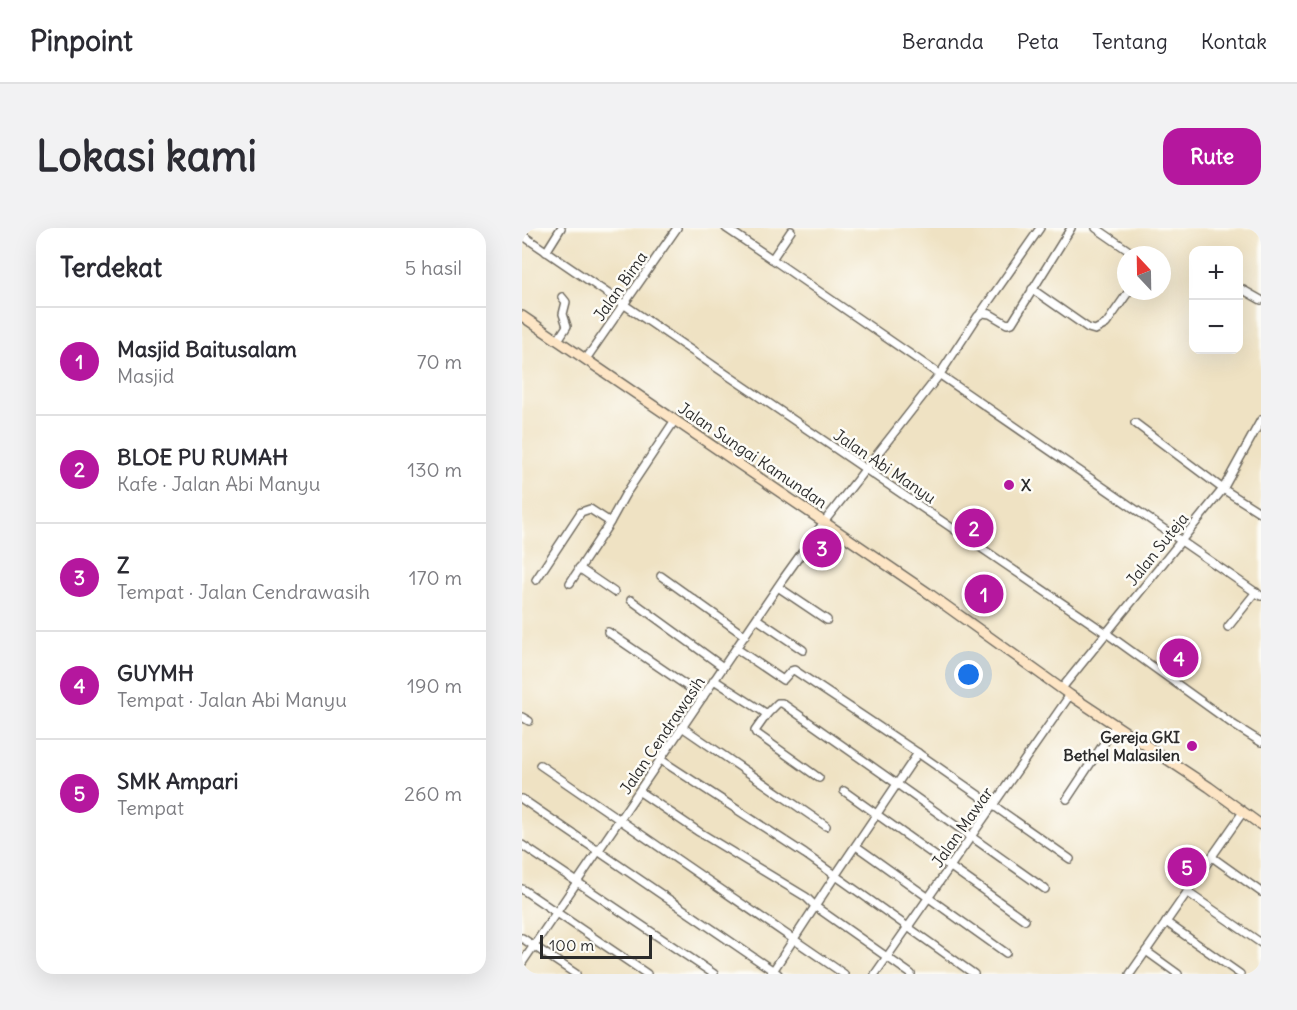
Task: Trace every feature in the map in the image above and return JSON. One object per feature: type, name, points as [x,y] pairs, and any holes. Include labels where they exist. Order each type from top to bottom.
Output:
[{"type":"main road","name":"Jalan Sungai Kamundan","points":[[523,320],[558,340],[931,595],[1261,825]]},
{"type":"street","points":[[546,252],[561,228]]},
{"type":"street","name":"Jalan Bima","points":[[585,359],[677,228]]},
{"type":"street","points":[[726,228],[1258,594],[1228,627]]},
{"type":"street","name":"Jalan Cendrawasih","points":[[522,963],[778,587],[824,522],[940,374],[1040,228]]},
{"type":"street","points":[[978,316],[983,313],[990,314],[1007,324],[1012,323],[1071,228]]},
{"type":"street","points":[[1096,228],[1122,246]]},
{"type":"street","points":[[772,259],[791,231]]},
{"type":"street","name":"Jalan Abi Manyu","points":[[522,235],[1106,633],[1261,742]]},
{"type":"street","points":[[1032,289],[1095,330],[1106,324],[1123,300]]},
{"type":"street","points":[[1243,289],[1261,300]]},
{"type":"street","points":[[558,340],[567,326],[563,314],[566,302],[562,297]]},
{"type":"street","points":[[570,583],[675,420]]},
{"type":"street","name":"Jalan Suteja","points":[[1066,691],[1106,633],[1223,489],[1261,420]]},
{"type":"street","points":[[1135,423],[1223,489],[1261,513]]},
{"type":"street","points":[[536,580],[582,512],[590,509],[610,522]]},
{"type":"street","points":[[579,568],[614,592]]},
{"type":"street","points":[[661,576],[745,636]]},
{"type":"street","points":[[778,587],[827,620]]},
{"type":"street","points":[[631,600],[723,667]]},
{"type":"street","points":[[756,619],[803,650]]},
{"type":"street","points":[[608,632],[703,698]]},
{"type":"street","points":[[737,650],[783,680],[794,670],[1070,859]]},
{"type":"street","points":[[714,680],[767,714]]},
{"type":"street","name":"Jalan Mawar","points":[[874,974],[994,805],[1066,691]]},
{"type":"street","points":[[819,778],[756,733],[755,731],[767,714],[778,703],[782,702],[1046,889]]},
{"type":"street","points":[[522,717],[529,721]]},
{"type":"street","points":[[1067,799],[1116,725]]},
{"type":"street","points":[[682,727],[826,826]]},
{"type":"street","points":[[522,799],[774,973],[835,876],[918,753]]},
{"type":"street","points":[[661,760],[835,876],[974,974]]},
{"type":"street","points":[[540,765],[844,974]]},
{"type":"street","points":[[844,790],[1025,920]]},
{"type":"street","points":[[640,792],[699,832],[798,892],[910,974]]},
{"type":"street","points":[[1130,974],[1244,812]]},
{"type":"street","points":[[522,845],[714,974]]},
{"type":"street","points":[[856,846],[1006,953]]},
{"type":"street","points":[[1212,857],[1261,892]]},
{"type":"street","points":[[522,889],[646,974]]},
{"type":"street","points":[[1187,892],[1261,943]]},
{"type":"street","points":[[1166,922],[1240,974]]},
{"type":"street","points":[[522,938],[576,974]]},
{"type":"street","points":[[1146,951],[1178,974]]},
{"type":"place","name":"X","points":[[1009,485]]},
{"type":"place","name":"BLOE PU RUMAH","points":[[974,528]]},
{"type":"place","name":"Z","points":[[822,548]]},
{"type":"place","name":"Masjid Baitusalam","points":[[984,594]]},
{"type":"place","name":"GUYMH","points":[[1179,658]]},
{"type":"place","name":"Gereja GKI Bethel Malasilen","points":[[1192,746]]},
{"type":"place","name":"SMK Ampari","points":[[1187,867]]}]
